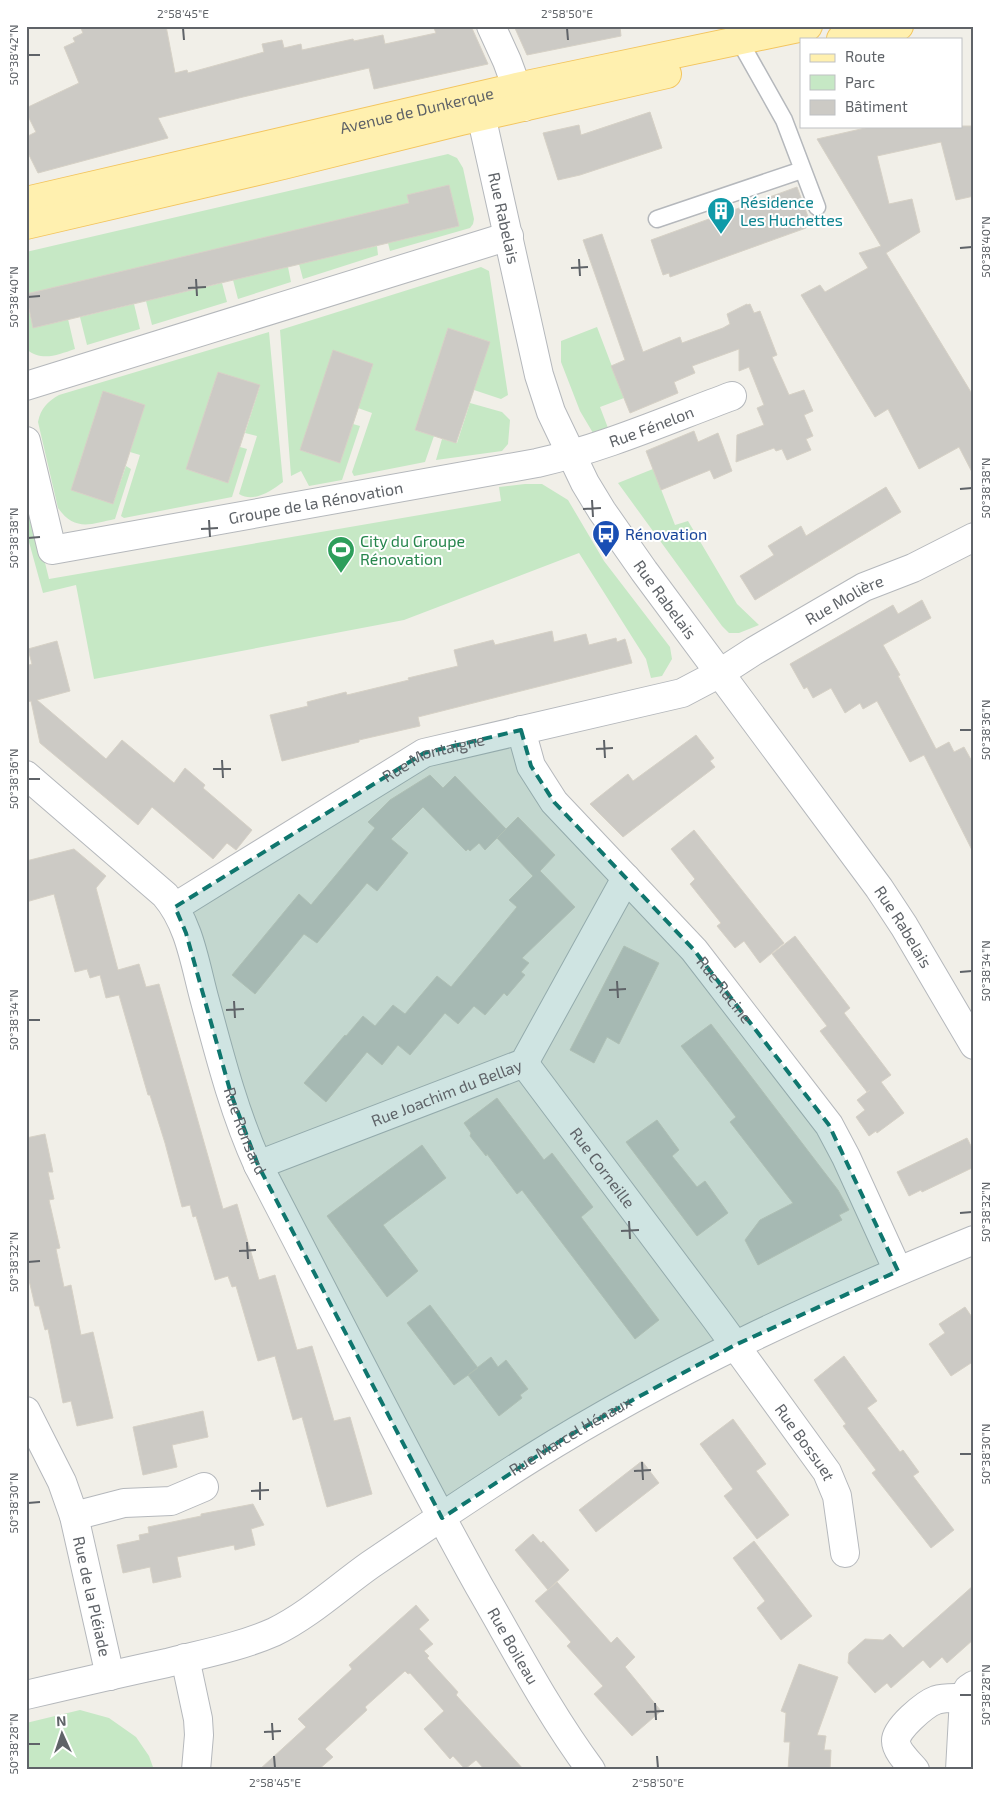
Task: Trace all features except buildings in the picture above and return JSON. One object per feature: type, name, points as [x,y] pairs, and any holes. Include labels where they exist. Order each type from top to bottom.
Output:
[{"type":"main road","name":"Avenue de Dunkerque","points":[[26,200],[479,107],[744,49],[808,26]]},
{"type":"main road","points":[[845,38],[899,26]]},
{"type":"main road","name":"Avenue de Dunkerque","points":[[744,49],[800,47]]},
{"type":"main road","name":"Avenue de Dunkerque","points":[[26,225],[283,165],[479,107]]},
{"type":"street","points":[[491,26],[520,97]]},
{"type":"street","name":"Rue Rabelais","points":[[479,107],[509,236],[538,375],[551,412],[585,483],[624,544],[879,888],[904,926],[974,1046]]},
{"type":"street","points":[[26,386],[509,236]]},
{"type":"street","name":"Rue Fénelon","points":[[572,455],[732,396]]},
{"type":"street","name":"Groupe de la Rénovation","points":[[26,441],[52,550],[572,455]]},
{"type":"street","name":"Rue Molière","points":[[720,673],[864,587],[925,563],[974,538]]},
{"type":"street","name":"Rue Montaigne","points":[[175,907],[424,753],[669,696],[695,687],[720,673]]},
{"type":"street","name":"Rue Racine","points":[[521,730],[531,766],[554,802],[694,950],[829,1125],[846,1157],[898,1270]]},
{"type":"street","name":"Rue Ronsard","points":[[26,775],[165,895],[175,907],[186,933],[231,1094],[246,1138],[258,1165],[442,1518]]},
{"type":"street","name":"Rue Joachim du Bellay","points":[[258,1165],[524,1062],[626,878]]},
{"type":"street","name":"Rue Corneille","points":[[524,1062],[735,1345]]},
{"type":"street","name":"Rue Marcel Hénaux","points":[[26,1695],[224,1648],[275,1631],[313,1608],[370,1565],[496,1481],[565,1438],[735,1345],[898,1270],[974,1240]]},
{"type":"street","name":"Rue Bossuet","points":[[735,1345],[827,1472],[837,1496],[845,1553]]},
{"type":"street","name":"Rue de la Pléiade","points":[[26,1411],[62,1482],[74,1516],[110,1676]]},
{"type":"street","name":"Rue de la Pléiade","points":[[74,1516],[124,1504],[172,1501],[204,1487]]},
{"type":"street","name":"Rue Boileau","points":[[442,1518],[535,1684],[559,1724],[591,1770]]},
{"type":"street","points":[[185,1658],[198,1719],[199,1735],[196,1770]]},
{"type":"street","points":[[915,1770],[898,1748],[895,1741],[900,1728],[928,1704],[969,1691],[960,1770]]},
{"type":"lane","points":[[744,49],[782,115],[817,207]]},
{"type":"lane","points":[[656,219],[802,170]]},
{"type":"highlighted area","points":[[521,730],[531,766],[554,802],[694,950],[829,1125],[898,1271],[735,1345],[640,1396],[565,1438],[442,1518],[258,1165],[231,1094],[186,933],[175,907],[424,753]]},
{"type":"green space","points":[[448,154],[457,158],[463,168],[474,219],[470,228],[390,251],[388,243],[459,226],[449,185],[407,195],[409,203],[26,294],[26,252]]},
{"type":"green space","points":[[377,246],[378,255],[303,279],[299,264]]},
{"type":"green space","points":[[288,267],[291,282],[238,299],[233,280]]},
{"type":"green space","points":[[481,267],[489,271],[508,395],[501,399],[474,390],[489,342],[448,328],[415,430],[434,436],[425,462],[354,476],[352,472],[372,413],[358,408],[373,364],[300,450],[340,463],[353,424],[360,426],[342,480],[309,486],[301,471],[291,476],[280,330]]},
{"type":"green space","points":[[222,283],[227,302],[152,325],[146,301]]},
{"type":"green space","points":[[26,297],[33,328],[68,319],[75,349],[56,355],[44,356],[32,353],[26,349]]},
{"type":"green space","points":[[134,304],[140,329],[87,345],[80,317]]},
{"type":"green space","points":[[597,327],[624,398],[600,407],[608,428],[593,433],[580,411],[561,362],[561,341]]},
{"type":"green space","points":[[269,332],[283,482],[256,497],[239,494],[257,436],[245,433],[260,386],[218,372],[186,469],[228,483],[240,447],[247,449],[232,497],[124,518],[121,516],[140,455],[130,452],[145,405],[103,392],[71,490],[113,504],[126,466],[131,469],[115,519],[84,524],[71,521],[64,516],[58,508],[38,422],[43,409],[48,403],[59,395]]},
{"type":"green space","points":[[470,403],[502,412],[510,420],[508,444],[502,451],[436,460],[442,439],[457,443]]},
{"type":"green space","points":[[653,469],[675,525],[688,521],[737,604],[759,625],[739,633],[729,633],[722,626],[618,483]]},
{"type":"green space","points":[[542,484],[568,500],[604,561],[670,647],[672,659],[662,676],[651,678],[646,659],[579,553],[404,620],[94,679],[76,585],[43,593],[26,531],[26,485],[49,579],[501,501],[499,487]]},
{"type":"green space","points":[[80,1710],[109,1718],[136,1737],[149,1756],[154,1770],[26,1770],[26,1723]]},
{"type":"place","name":"Résidence Les Huchettes","points":[[721,235]]},
{"type":"place","name":"Rénovation","points":[[606,558]]},
{"type":"place","name":"City du Groupe Rénovation","points":[[341,574]]}]
